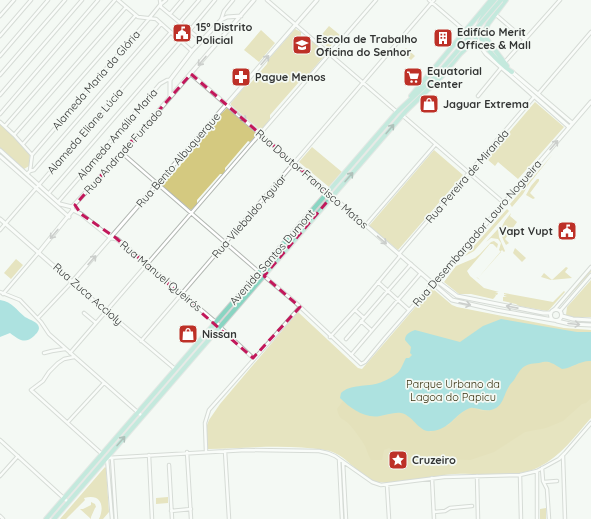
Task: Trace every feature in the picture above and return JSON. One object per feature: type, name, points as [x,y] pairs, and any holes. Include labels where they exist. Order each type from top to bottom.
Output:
[{"type":"main road","points":[[409,100],[413,92],[491,0]]},
{"type":"main road","points":[[496,0],[482,17],[479,25],[479,33],[498,62],[512,72]]},
{"type":"main road","name":"Avenida Santos Dumont","points":[[46,519],[397,112],[436,76],[502,0]]},
{"type":"main road","points":[[506,0],[486,28],[486,38],[512,72]]},
{"type":"main road","name":"Avenida Santos Dumont","points":[[54,519],[402,115],[476,39]]},
{"type":"main road","points":[[361,154],[366,158]]},
{"type":"main road","points":[[293,233],[298,237]]},
{"type":"main road","points":[[287,239],[292,243]]},
{"type":"main road","points":[[85,475],[89,478]]},
{"type":"main road","points":[[80,480],[84,483]]},
{"type":"street","points":[[0,16],[14,0]]},
{"type":"street","points":[[0,36],[31,0]]},
{"type":"street","points":[[0,56],[48,0]]},
{"type":"street","points":[[0,75],[65,0]]},
{"type":"street","points":[[0,94],[82,0]]},
{"type":"street","points":[[0,114],[98,0]]},
{"type":"street","points":[[5,126],[117,0],[135,16],[140,18],[154,18],[192,51]]},
{"type":"street","points":[[160,0],[161,7],[202,41]]},
{"type":"street","name":"Alameda Maria da Glória","points":[[32,155],[160,4],[166,0]]},
{"type":"street","points":[[170,14],[182,0]]},
{"type":"street","points":[[180,22],[199,0]]},
{"type":"street","points":[[190,30],[215,0]]},
{"type":"street","points":[[222,20],[224,11],[233,0]]},
{"type":"street","name":"Rua Andrade Furtado","points":[[2,293],[39,252],[254,0]]},
{"type":"street","points":[[267,0],[397,112]]},
{"type":"street","name":"Rua Bento Albuquerque","points":[[38,318],[112,238],[317,0]]},
{"type":"street","points":[[70,353],[376,0]]},
{"type":"street","points":[[429,0],[433,1],[467,30],[474,34],[483,50],[501,68],[569,127]]},
{"type":"street","points":[[504,63],[560,0]]},
{"type":"street","name":"Rua Vilebaldo Aguiar","points":[[141,341],[433,1]]},
{"type":"street","points":[[14,135],[126,7]]},
{"type":"street","points":[[495,14],[524,39]]},
{"type":"street","points":[[23,144],[135,16]]},
{"type":"street","points":[[222,20],[227,17],[240,16]]},
{"type":"street","name":"Alameda Amália Maria","points":[[58,202],[160,84],[170,80],[192,51],[222,20]]},
{"type":"street","points":[[27,174],[34,170],[161,24]]},
{"type":"street","name":"Alameda Eliane Lúcia","points":[[0,230],[171,32]]},
{"type":"street","points":[[538,94],[591,32]]},
{"type":"street","points":[[49,193],[181,41]]},
{"type":"street","points":[[478,96],[501,68]]},
{"type":"street","points":[[512,72],[572,124]]},
{"type":"street","name":"Rua Doutor Francisco Matos","points":[[191,74],[452,300],[547,320],[555,320],[570,324],[591,325]]},
{"type":"street","points":[[170,80],[170,97]]},
{"type":"street","name":"Rua Pereira de Miranda","points":[[330,337],[355,310],[399,255],[534,98]]},
{"type":"street","name":"Rua Desembargador Lauro Nogueira","points":[[351,355],[361,364],[366,362],[409,310],[433,283],[438,281],[591,102]]},
{"type":"street","points":[[402,115],[504,204]]},
{"type":"street","points":[[0,122],[32,155],[30,171]]},
{"type":"street","points":[[365,226],[435,145]]},
{"type":"street","points":[[0,150],[58,202]]},
{"type":"street","points":[[122,153],[259,272]]},
{"type":"street","points":[[0,156],[69,216]]},
{"type":"street","name":"Rua Manuel Queirós","points":[[58,202],[64,206],[75,208],[112,238],[117,239],[220,326]]},
{"type":"street","points":[[59,208],[75,208]]},
{"type":"street","name":"Rua Zuca Accioly","points":[[0,219],[175,370]]},
{"type":"street","points":[[346,339],[411,264]]},
{"type":"street","points":[[562,316],[559,320],[555,320],[551,317],[552,312],[591,267]]},
{"type":"street","points":[[264,276],[300,307],[330,337],[351,355],[421,273]]},
{"type":"street","points":[[438,281],[457,296],[543,313],[557,310],[560,311],[591,275]]},
{"type":"street","points":[[378,282],[409,310]]},
{"type":"street","points":[[2,293],[20,300],[38,318],[49,334],[142,416]]},
{"type":"street","points":[[206,451],[205,423],[207,413],[253,358],[300,307]]},
{"type":"street","points":[[355,310],[364,318]]},
{"type":"street","points":[[560,311],[562,316]]},
{"type":"street","points":[[84,312],[96,323]]},
{"type":"street","points":[[562,316],[573,319],[591,320]]},
{"type":"street","points":[[362,322],[371,330]]},
{"type":"street","points":[[220,326],[253,358]]},
{"type":"street","points":[[44,354],[53,350],[60,351],[66,349]]},
{"type":"street","points":[[74,357],[64,359],[58,363],[43,381],[31,390],[102,454]]},
{"type":"street","points":[[68,422],[104,383]]},
{"type":"street","points":[[109,519],[112,517],[107,458],[225,450],[315,451],[328,453],[372,482],[387,485],[432,478],[477,475],[520,475],[537,471],[563,455],[590,427],[591,423]]},
{"type":"street","points":[[0,440],[68,502]]},
{"type":"street","points":[[225,450],[229,519]]},
{"type":"street","points":[[112,452],[116,519]]},
{"type":"street","points":[[187,452],[191,519]]},
{"type":"street","points":[[149,455],[152,519]]},
{"type":"street","points":[[563,455],[565,519]]},
{"type":"street","points":[[0,476],[18,456]]},
{"type":"street","points":[[339,459],[342,519]]},
{"type":"street","points":[[343,462],[346,519]]},
{"type":"street","points":[[169,465],[172,519]]},
{"type":"street","points":[[542,468],[543,481],[548,493],[549,519]]},
{"type":"street","points":[[537,471],[537,519]]},
{"type":"street","points":[[477,475],[478,519]]},
{"type":"street","points":[[520,475],[521,519]]},
{"type":"street","points":[[432,478],[434,519]]},
{"type":"street","points":[[536,481],[557,481]]},
{"type":"street","points":[[387,485],[389,519]]},
{"type":"street","points":[[434,512],[446,511],[450,508],[472,506]]},
{"type":"street","points":[[171,511],[190,509]]},
{"type":"street","points":[[0,516],[3,519]]},
{"type":"highlighted area","points":[[191,74],[332,196],[264,276],[300,307],[253,358],[116,238],[81,214],[75,205]]},
{"type":"green space","points":[[329,26],[340,35],[329,48],[318,39]]},
{"type":"green space","points":[[295,29],[301,32],[301,36],[307,41],[311,40],[325,53],[325,55],[302,82],[299,82],[270,115],[270,119],[262,130],[260,130],[231,105],[231,103],[246,85],[248,86]]},
{"type":"green space","points":[[261,30],[275,43],[259,62],[244,50]]},
{"type":"green space","points":[[406,48],[415,56],[411,60],[402,52]]},
{"type":"green space","points":[[535,102],[564,127],[518,179],[498,162],[495,166],[488,160],[491,156],[490,155]]},
{"type":"green space","points":[[227,108],[257,134],[250,142],[248,141],[225,168],[223,174],[220,174],[197,200],[197,204],[191,210],[161,185],[161,183],[168,176],[172,175],[193,150],[193,147],[198,144],[221,118],[220,115]]},
{"type":"green space","points":[[0,124],[16,138],[30,154],[29,166],[24,169],[0,148]]},
{"type":"green space","points":[[312,147],[342,172],[329,187],[299,162]]},
{"type":"green space","points":[[434,150],[463,175],[398,250],[369,226]]},
{"type":"green space","points":[[553,154],[523,194],[512,207],[510,204]]},
{"type":"green space","points":[[537,179],[539,179],[539,181],[530,193],[535,198],[533,199],[526,195]]},
{"type":"green space","points":[[507,209],[509,211],[474,251],[465,256]]},
{"type":"green space","points":[[511,213],[510,216],[517,222],[505,239],[509,243],[506,245],[501,232],[505,221]]},
{"type":"green space","points":[[498,229],[499,237],[505,251],[504,252],[502,250],[501,252],[499,250],[501,243],[498,239],[491,238],[486,242]]},
{"type":"green space","points":[[494,241],[498,244],[497,248],[493,244],[490,244],[467,271],[470,276],[484,288],[499,292],[495,292],[498,293],[497,295],[494,294],[496,295],[493,299],[471,294],[459,294],[444,282],[456,266],[475,258],[491,242]]},
{"type":"green space","points":[[515,248],[526,258],[522,262],[513,253]]},
{"type":"green space","points":[[16,259],[23,265],[11,279],[4,273]]},
{"type":"green space","points":[[566,267],[568,268],[565,272],[572,278],[552,280]]},
{"type":"green space","points":[[591,269],[591,272],[559,307],[559,306]]},
{"type":"green space","points":[[544,273],[551,280],[541,277]]},
{"type":"green space","points":[[591,280],[591,317],[573,317],[566,315],[567,307]]},
{"type":"green space","name":"Parque Urbano da Lagoa do Papicu","points":[[432,288],[452,305],[457,307],[564,328],[591,330],[591,418],[554,457],[539,467],[519,473],[497,475],[455,474],[391,483],[374,481],[368,478],[339,455],[325,450],[296,447],[207,449],[207,425],[209,420],[220,404],[298,312],[358,368],[362,369]]},
{"type":"green space","points":[[564,291],[565,292],[547,311],[519,306],[503,301],[503,297],[507,297],[504,296],[507,295],[504,293],[553,302]]},
{"type":"green space","points":[[105,467],[109,512],[103,519],[99,519],[102,510],[100,502],[94,497],[90,497],[84,498],[85,500],[66,519],[60,519]]},
{"type":"green space","points":[[168,497],[168,503],[156,504],[156,498]]},
{"type":"green space","points":[[91,502],[95,504],[96,507],[91,519],[80,509],[91,505]]},
{"type":"green space","points":[[546,508],[546,519],[540,519],[540,509]]},
{"type":"shaded area","points":[[588,360],[591,361],[591,398],[586,403],[582,404],[563,421],[546,428],[525,432],[494,452],[470,460],[442,459],[435,463],[425,465],[406,460],[389,448],[384,450],[382,460],[371,460],[362,441],[350,425],[341,418],[337,409],[343,401],[365,415],[375,417],[393,413],[402,413],[409,416],[422,428],[430,432],[449,425],[469,408],[489,411],[507,389],[521,367],[531,363],[547,362],[555,364],[562,369],[572,367]]},
{"type":"water","points":[[0,300],[11,304],[25,317],[38,324],[39,329],[31,339],[25,341],[10,333],[0,337]]},
{"type":"water","points":[[501,319],[577,332],[591,332],[591,361],[562,369],[550,362],[526,365],[521,369],[510,385],[498,407],[492,410],[470,408],[443,428],[431,431],[427,431],[419,427],[409,417],[401,413],[380,416],[369,416],[363,414],[353,409],[340,398],[341,393],[349,388],[381,382],[398,373],[406,358],[409,358],[412,355],[410,353],[411,347],[405,338],[415,330],[460,342],[483,326]]},
{"type":"place","name":"15º Distrito Policial","points":[[182,33]]},
{"type":"place","name":"Edifício Merit Offices & Mall","points":[[443,38]]},
{"type":"place","name":"Escola de Trabalho Oficina do Senhor","points":[[302,45]]},
{"type":"place","name":"Pague Menos","points":[[241,77]]},
{"type":"place","name":"Equatorial Center","points":[[413,77]]},
{"type":"place","name":"Jaguar Extrema","points":[[429,104]]},
{"type":"place","name":"Vapt Vupt","points":[[567,231]]},
{"type":"place","name":"Nissan","points":[[188,334]]},
{"type":"place","name":"Cruzeiro","points":[[398,460]]}]
